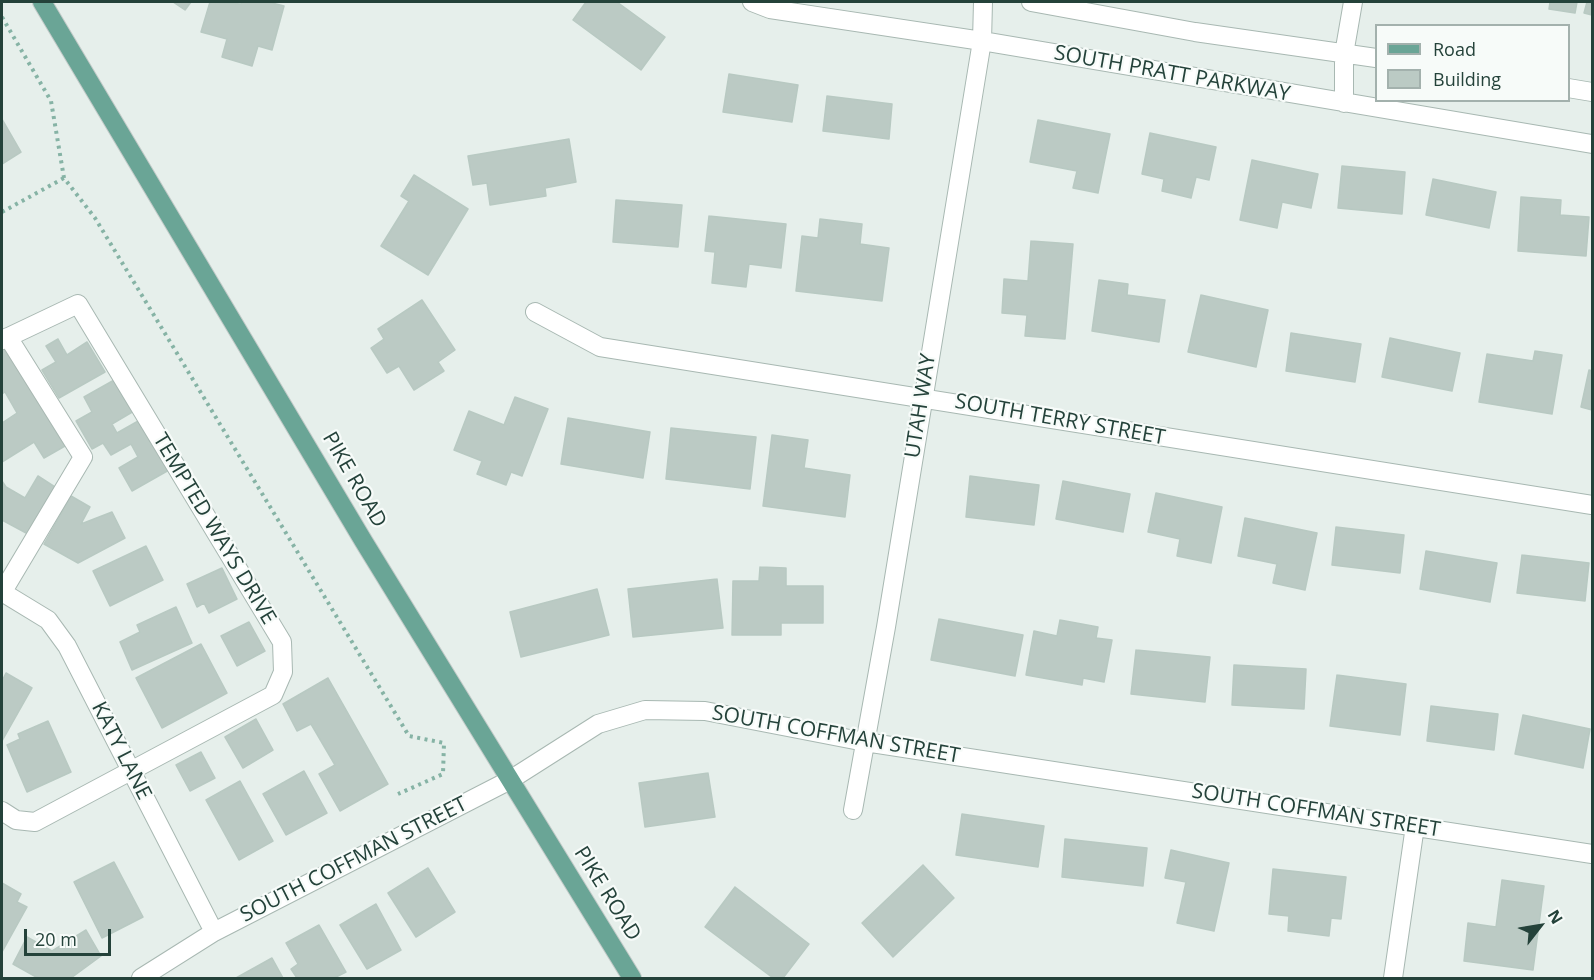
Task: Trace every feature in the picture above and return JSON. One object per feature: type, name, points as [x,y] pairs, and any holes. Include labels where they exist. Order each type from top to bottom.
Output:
[{"type":"main road","name":"PIKE ROAD","points":[[42,2],[364,542],[632,978]]},
{"type":"street","name":"SOUTH PRATT PARKWAY","points":[[752,2],[770,9],[982,41],[1593,144]]},
{"type":"street","name":"UTAH WAY","points":[[853,810],[886,627],[982,41],[982,2]]},
{"type":"street","points":[[1032,2],[1195,33],[1375,58]]},
{"type":"street","points":[[1344,103],[1344,54],[1353,2]]},
{"type":"street","points":[[1570,88],[1593,92]]},
{"type":"street","name":"TEMPTED WAYS DRIVE","points":[[2,811],[16,820],[34,822],[273,695],[283,672],[282,642],[78,304],[5,339]]},
{"type":"street","name":"SOUTH TERRY STREET","points":[[535,312],[600,347],[1593,505]]},
{"type":"street","points":[[2,592],[84,457],[5,339]]},
{"type":"street","name":"KATY LANE","points":[[2,592],[48,620],[67,646],[214,932]]},
{"type":"street","name":"SOUTH COFFMAN STREET","points":[[141,978],[214,932],[510,780],[598,724],[645,710],[705,711],[865,742],[1593,854]]},
{"type":"street","points":[[1393,978],[1415,826]]},
{"type":"path","points":[[2,17],[51,100],[64,178],[95,218],[409,736],[444,743],[443,774],[398,794]]},
{"type":"path","points":[[2,212],[64,178]]},
{"type":"building","points":[[173,2],[191,2],[185,10]]},
{"type":"building","points":[[210,2],[241,4],[242,2],[268,2],[284,6],[272,50],[258,46],[252,66],[222,57],[227,39],[201,32]]},
{"type":"building","points":[[586,2],[617,2],[665,37],[641,70],[573,20]]},
{"type":"building","points":[[1550,2],[1577,2],[1575,13],[1549,9]]},
{"type":"building","points":[[1587,2],[1592,2],[1592,15],[1584,13]]},
{"type":"building","points":[[729,74],[798,85],[792,122],[723,112]]},
{"type":"building","points":[[827,96],[892,104],[889,139],[823,131]]},
{"type":"building","points":[[2,119],[21,152],[2,164]]},
{"type":"building","points":[[1038,120],[1110,134],[1098,193],[1073,188],[1077,171],[1030,162]]},
{"type":"building","points":[[1150,133],[1216,147],[1209,180],[1196,177],[1191,198],[1162,191],[1164,179],[1142,174]]},
{"type":"building","points":[[569,139],[576,182],[545,188],[546,196],[490,205],[487,183],[473,185],[468,156]]},
{"type":"building","points":[[1252,160],[1318,174],[1311,208],[1282,202],[1277,228],[1240,220]]},
{"type":"building","points":[[1342,166],[1405,172],[1402,214],[1338,208]]},
{"type":"building","points":[[414,175],[468,209],[428,275],[381,246],[409,201],[401,196]]},
{"type":"building","points":[[1433,179],[1496,192],[1489,228],[1426,215]]},
{"type":"building","points":[[1521,197],[1561,200],[1560,215],[1589,217],[1586,256],[1518,251]]},
{"type":"building","points":[[616,200],[682,205],[678,247],[613,242]]},
{"type":"building","points":[[709,216],[786,224],[781,268],[749,264],[746,287],[712,283],[715,252],[705,251]]},
{"type":"building","points":[[820,219],[862,224],[860,244],[889,248],[882,301],[796,291],[802,236],[818,238]]},
{"type":"building","points":[[1031,241],[1073,244],[1065,339],[1025,336],[1027,315],[1002,313],[1004,279],[1028,281]]},
{"type":"building","points":[[1099,280],[1128,284],[1127,295],[1165,300],[1159,342],[1092,331]]},
{"type":"building","points":[[1201,295],[1268,310],[1256,367],[1188,352]]},
{"type":"building","points":[[422,300],[455,350],[438,362],[444,371],[414,390],[399,366],[387,373],[371,348],[384,339],[378,329]]},
{"type":"building","points":[[1291,333],[1361,344],[1355,382],[1286,371]]},
{"type":"building","points":[[1390,338],[1460,353],[1452,391],[1382,377]]},
{"type":"building","points":[[58,339],[67,355],[87,342],[105,372],[59,398],[42,370],[56,362],[46,346]]},
{"type":"building","points":[[4,345],[65,446],[44,458],[34,442],[2,462],[2,423],[17,413],[5,392],[2,394],[2,347]]},
{"type":"building","points":[[1535,351],[1562,355],[1552,414],[1479,402],[1487,354],[1533,361]]},
{"type":"building","points":[[1589,370],[1592,371],[1592,410],[1581,407]]},
{"type":"building","points":[[116,379],[134,411],[112,424],[117,433],[140,420],[169,470],[132,491],[119,468],[138,457],[131,444],[111,455],[103,443],[92,449],[76,421],[92,412],[84,397]]},
{"type":"building","points":[[515,397],[548,409],[522,476],[511,472],[506,485],[477,474],[482,461],[454,450],[469,411],[504,425]]},
{"type":"building","points":[[568,418],[650,432],[643,478],[561,464]]},
{"type":"building","points":[[671,428],[756,437],[750,489],[666,479]]},
{"type":"building","points":[[772,435],[808,440],[804,468],[850,475],[845,517],[763,506]]},
{"type":"building","points":[[38,476],[55,487],[28,534],[2,520],[2,481],[6,487],[25,498]]},
{"type":"building","points":[[970,476],[1039,485],[1034,525],[966,517]]},
{"type":"building","points":[[1063,481],[1130,494],[1123,532],[1056,519]]},
{"type":"building","points":[[1156,493],[1222,507],[1211,563],[1177,556],[1180,539],[1148,532]]},
{"type":"building","points":[[71,496],[90,507],[81,524],[112,512],[125,538],[78,563],[44,544]]},
{"type":"building","points":[[1245,518],[1317,533],[1305,590],[1273,583],[1277,564],[1238,556]]},
{"type":"building","points":[[1336,527],[1404,535],[1400,573],[1332,565]]},
{"type":"building","points":[[146,546],[163,580],[110,606],[93,571]]},
{"type":"building","points":[[1426,551],[1497,563],[1490,602],[1420,589]]},
{"type":"building","points":[[1522,555],[1589,563],[1585,601],[1517,593]]},
{"type":"building","points":[[760,567],[786,568],[786,586],[823,586],[823,623],[781,623],[781,635],[732,635],[733,581],[759,581]]},
{"type":"building","points":[[222,568],[237,599],[209,613],[204,603],[197,607],[187,584]]},
{"type":"building","points":[[717,579],[723,628],[633,637],[628,589]]},
{"type":"building","points":[[597,589],[609,635],[521,657],[510,612]]},
{"type":"building","points":[[176,607],[192,643],[132,670],[120,642],[140,632],[137,625]]},
{"type":"building","points":[[939,619],[1023,635],[1015,676],[931,660]]},
{"type":"building","points":[[1060,620],[1098,627],[1096,638],[1112,640],[1104,682],[1083,678],[1082,685],[1026,675],[1034,631],[1057,636]]},
{"type":"building","points":[[249,622],[265,651],[237,666],[221,636]]},
{"type":"building","points":[[201,644],[227,693],[162,728],[136,678]]},
{"type":"building","points":[[1136,650],[1210,657],[1205,702],[1131,694]]},
{"type":"building","points":[[1234,665],[1306,669],[1304,709],[1232,705]]},
{"type":"building","points":[[6,673],[32,688],[2,741],[2,681]]},
{"type":"building","points":[[1337,675],[1406,684],[1400,735],[1330,726]]},
{"type":"building","points":[[328,678],[388,784],[340,811],[319,774],[335,765],[311,724],[297,731],[283,704]]},
{"type":"building","points":[[1431,706],[1498,714],[1494,750],[1427,741]]},
{"type":"building","points":[[1523,715],[1590,729],[1583,768],[1515,754]]},
{"type":"building","points":[[256,719],[273,750],[243,768],[225,737]]},
{"type":"building","points":[[48,721],[71,772],[27,792],[7,745],[20,739],[18,734]]},
{"type":"building","points":[[201,752],[215,778],[190,791],[176,765]]},
{"type":"building","points":[[304,771],[327,813],[286,835],[263,794]]},
{"type":"building","points":[[708,773],[715,817],[645,827],[639,783]]},
{"type":"building","points":[[240,781],[273,841],[239,860],[206,800]]},
{"type":"building","points":[[962,814],[1044,826],[1038,867],[956,855]]},
{"type":"building","points":[[1065,839],[1147,848],[1143,886],[1062,877]]},
{"type":"building","points":[[1171,850],[1229,863],[1214,931],[1177,923],[1186,882],[1165,878]]},
{"type":"building","points":[[114,862],[143,917],[102,938],[74,882]]},
{"type":"building","points":[[923,865],[954,898],[893,957],[862,923]]},
{"type":"building","points":[[428,868],[455,912],[416,937],[388,893]]},
{"type":"building","points":[[1273,869],[1346,877],[1341,919],[1331,918],[1329,936],[1288,931],[1289,916],[1269,914]]},
{"type":"building","points":[[1502,880],[1544,886],[1533,970],[1464,961],[1468,923],[1496,927]]},
{"type":"building","points":[[2,883],[21,894],[17,902],[27,907],[2,952]]},
{"type":"building","points":[[735,887],[809,944],[783,978],[773,978],[705,927]]},
{"type":"building","points":[[376,904],[401,950],[367,969],[340,925]]},
{"type":"building","points":[[319,925],[346,972],[334,978],[297,978],[291,969],[298,964],[286,943]]},
{"type":"building","points":[[86,930],[101,956],[71,978],[38,978],[13,964],[27,937],[52,951]]},
{"type":"building","points":[[272,958],[283,978],[236,978]]}]
